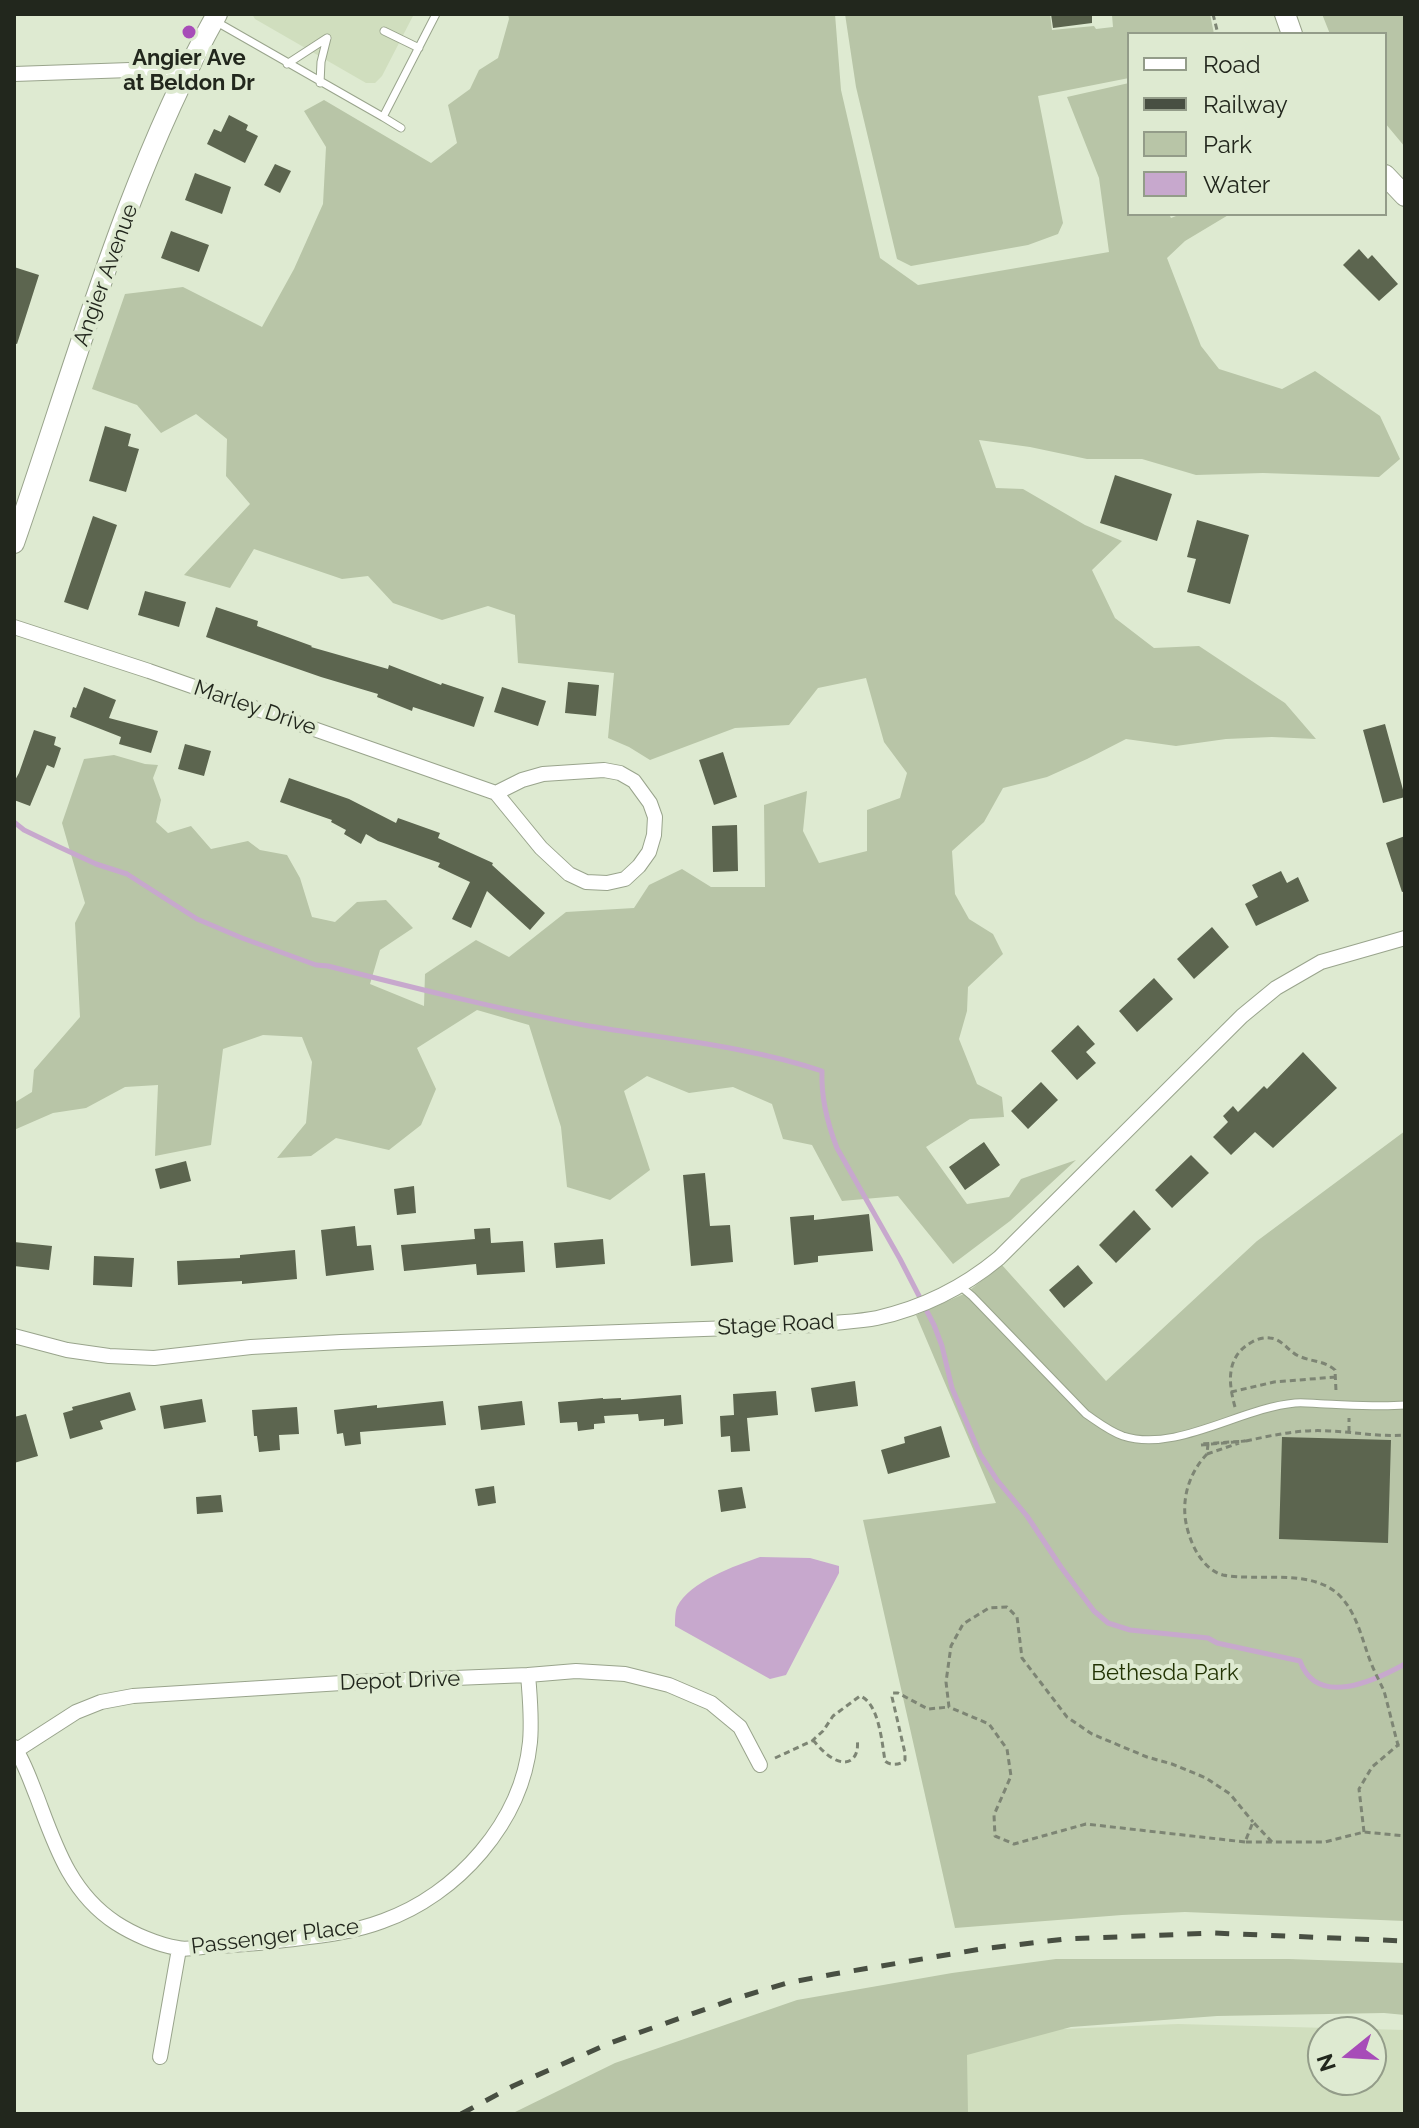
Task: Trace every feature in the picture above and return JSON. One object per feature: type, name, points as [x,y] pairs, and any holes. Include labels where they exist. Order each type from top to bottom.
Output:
[{"type":"main road","name":"Angier Avenue","points":[[14,543],[115,245],[175,95],[215,17]]},
{"type":"main road","points":[[1387,177],[1405,196]]},
{"type":"street","points":[[14,74],[188,68]]},
{"type":"street","name":"Marley Drive","points":[[14,627],[496,793]]},
{"type":"street","points":[[604,770],[620,773],[634,781],[650,803],[655,817],[649,852],[625,879],[607,883],[586,882],[569,874],[541,848],[496,793],[543,774],[604,770]]},
{"type":"street","name":"Stage Road","points":[[14,1336],[81,1352],[124,1358],[154,1358],[251,1347],[341,1342],[815,1325],[877,1318],[933,1299],[981,1273],[1257,1002],[1276,988],[1321,962],[1405,938]]},
{"type":"street","name":"Depot Drive","points":[[15,1749],[76,1712],[101,1702],[133,1696],[576,1671],[625,1674],[669,1685],[711,1703],[740,1727],[760,1765]]},
{"type":"street","name":"Passenger Place","points":[[15,1749],[31,1781],[58,1854],[72,1880],[116,1923],[179,1949],[341,1933],[384,1921],[425,1900],[456,1877],[483,1851],[508,1811],[521,1780],[530,1743],[528,1675]]},
{"type":"street","points":[[160,2057],[179,1949]]},
{"type":"lane","points":[[383,117],[436,14]]},
{"type":"lane","points":[[215,17],[287,64],[401,128]]},
{"type":"lane","points":[[384,31],[419,48]]},
{"type":"lane","points":[[287,64],[327,38],[320,83]]},
{"type":"lane","points":[[960,1286],[1086,1414],[1121,1435],[1167,1440],[1256,1411],[1295,1403],[1405,1405]]},
{"type":"path","points":[[1237,1417],[1230,1370],[1243,1347],[1257,1339],[1280,1341],[1298,1356],[1327,1363],[1335,1370],[1336,1391],[1352,1392],[1350,1405]]},
{"type":"path","points":[[1231,1392],[1274,1382],[1336,1377]]},
{"type":"path","points":[[1201,1444],[1245,1441],[1295,1432],[1325,1431],[1384,1437],[1405,1435]]},
{"type":"path","points":[[1190,1447],[1245,1441]]},
{"type":"path","points":[[1245,1441],[1207,1454],[1198,1463],[1184,1500],[1192,1543],[1201,1560],[1220,1574],[1315,1581],[1339,1595],[1353,1613],[1363,1637],[1383,1690],[1398,1745]]},
{"type":"path","points":[[1207,1454],[1208,1444]]},
{"type":"path","points":[[949,1707],[946,1682],[951,1646],[963,1624],[989,1608],[1007,1607],[1017,1617],[1022,1658],[1067,1717],[1092,1734],[1206,1778],[1230,1794],[1272,1842]]},
{"type":"path","points":[[760,1765],[813,1740],[840,1709],[862,1696],[868,1700],[875,1715],[885,1761],[889,1764],[902,1763],[905,1753],[892,1697],[893,1693],[898,1693],[928,1709],[949,1707],[989,1724],[1007,1749],[1011,1776],[994,1815],[995,1836],[1014,1844],[1086,1824],[1245,1842],[1325,1842],[1364,1832],[1405,1836]]},
{"type":"path","points":[[813,1740],[832,1758],[843,1762],[852,1760],[856,1755],[857,1739]]},
{"type":"path","points":[[1364,1832],[1359,1789],[1372,1767],[1398,1745],[1405,1746]]},
{"type":"path","points":[[1245,1842],[1253,1822]]},
{"type":"shaded area","points":[[252,14],[414,14],[382,76],[375,83],[366,83],[255,19]]},
{"type":"shaded area","points":[[1178,2024],[1307,2027],[1307,2096],[1387,2096],[1387,2030],[1405,2030],[1405,2114],[949,2114],[932,2049],[1062,2029]]},
{"type":"green space","points":[[508,14],[835,14],[841,90],[880,258],[918,285],[1109,252],[1099,178],[1067,97],[1127,83],[1127,216],[1227,216],[1185,241],[1167,258],[1201,346],[1219,369],[1282,389],[1315,371],[1380,416],[1400,459],[1379,477],[1263,473],[1196,475],[1142,459],[1087,459],[979,440],[996,488],[1023,489],[1085,525],[1122,541],[1092,570],[1115,618],[1154,648],[1199,646],[1285,703],[1316,739],[1226,739],[1176,746],[1126,739],[1047,777],[1003,788],[984,822],[952,851],[955,894],[969,919],[993,934],[1003,954],[968,987],[967,1011],[959,1039],[977,1084],[1002,1097],[1004,1117],[970,1119],[926,1147],[967,1204],[1009,1197],[1021,1179],[1076,1160],[1010,1221],[953,1264],[898,1196],[842,1201],[812,1145],[783,1139],[772,1104],[733,1087],[689,1093],[647,1076],[624,1091],[650,1170],[610,1200],[567,1187],[561,1127],[529,1025],[477,1010],[417,1048],[436,1089],[421,1125],[389,1150],[336,1138],[311,1156],[277,1158],[306,1123],[312,1062],[302,1037],[263,1035],[223,1049],[211,1145],[155,1156],[158,1085],[125,1087],[86,1108],[53,1113],[14,1130],[14,1103],[32,1092],[34,1070],[80,1017],[75,923],[85,903],[62,823],[84,759],[114,755],[158,765],[153,778],[161,800],[156,822],[168,833],[191,826],[211,849],[248,841],[260,850],[287,855],[300,878],[312,917],[335,922],[357,902],[386,900],[413,928],[380,950],[370,984],[424,1006],[425,974],[476,940],[509,957],[566,912],[634,908],[649,885],[682,869],[711,887],[765,887],[764,805],[807,791],[803,831],[819,863],[867,851],[867,810],[900,798],[907,773],[884,742],[866,678],[818,688],[789,725],[735,728],[650,760],[608,738],[614,673],[518,663],[515,615],[488,606],[442,620],[393,603],[368,576],[342,579],[254,549],[230,588],[184,575],[250,504],[226,476],[227,439],[196,414],[161,433],[137,405],[92,389],[125,294],[183,287],[262,327],[294,269],[323,204],[326,147],[304,111],[324,100],[431,163],[457,143],[448,105],[470,89],[479,70],[498,58]]},
{"type":"green space","points":[[845,14],[1050,14],[1052,30],[1113,27],[1112,15],[1118,14],[1210,14],[1214,32],[1127,32],[1127,78],[1038,96],[1063,223],[1058,234],[1028,245],[911,266],[897,259],[856,87]]},
{"type":"green space","points":[[1322,14],[1405,14],[1405,147],[1387,125],[1387,32],[1329,32]]},
{"type":"green space","name":"Bethesda Park","points":[[1405,1131],[1405,1921],[1185,1912],[955,1928],[863,1520],[996,1503],[916,1315],[966,1293],[1002,1265],[1106,1381],[1257,1241]]},
{"type":"green space","points":[[1056,1959],[1289,1959],[1405,1963],[1405,2015],[1217,2016],[1071,2027],[967,2055],[968,2114],[511,2114],[615,2063],[797,2000],[952,1973]]},
{"type":"water","points":[[760,1557],[810,1558],[839,1566],[839,1573],[786,1675],[770,1679],[675,1626],[677,1607],[692,1589]]},
{"type":"building","points":[[1051,14],[1092,14],[1092,23],[1053,28]]},
{"type":"building","points":[[229,115],[248,125],[246,130],[258,136],[245,163],[207,144],[214,129],[221,132]]},
{"type":"building","points":[[275,164],[291,171],[280,193],[264,185]]},
{"type":"building","points":[[195,173],[231,187],[222,214],[185,200]]},
{"type":"building","points":[[171,231],[209,245],[199,272],[161,258]]},
{"type":"building","points":[[1359,249],[1368,259],[1372,255],[1398,284],[1379,301],[1343,265]]},
{"type":"building","points":[[14,267],[39,275],[17,344],[14,343]]},
{"type":"building","points":[[105,426],[131,434],[128,446],[139,449],[126,492],[89,481]]},
{"type":"building","points":[[1115,475],[1172,494],[1157,541],[1100,523]]},
{"type":"building","points":[[93,516],[117,525],[88,610],[64,602]]},
{"type":"building","points":[[1197,520],[1249,535],[1230,604],[1187,592],[1196,559],[1187,557]]},
{"type":"building","points":[[145,591],[186,602],[179,627],[138,615]]},
{"type":"building","points":[[216,607],[258,621],[257,626],[311,647],[388,669],[389,665],[484,697],[474,727],[413,707],[412,711],[377,697],[378,694],[206,637]]},
{"type":"building","points":[[568,682],[599,685],[596,716],[565,713]]},
{"type":"building","points":[[84,687],[116,700],[109,718],[158,731],[151,753],[119,744],[121,737],[70,717]]},
{"type":"building","points":[[502,687],[546,701],[538,726],[494,712]]},
{"type":"building","points":[[1385,724],[1405,797],[1383,803],[1363,730]]},
{"type":"building","points":[[34,730],[56,737],[54,745],[61,748],[54,768],[47,765],[30,806],[14,800],[14,782]]},
{"type":"building","points":[[185,744],[211,751],[204,776],[178,769]]},
{"type":"building","points":[[723,752],[737,797],[714,805],[699,760]]},
{"type":"building","points":[[289,778],[349,799],[396,823],[398,818],[440,833],[438,838],[493,863],[545,913],[530,930],[487,891],[471,928],[452,919],[470,882],[438,867],[440,863],[366,834],[361,844],[344,834],[346,830],[332,820],[280,802]]},
{"type":"building","points":[[737,825],[738,871],[713,872],[712,826]]},
{"type":"building","points":[[1405,836],[1405,891],[1402,892],[1386,843]]},
{"type":"building","points":[[1281,871],[1287,883],[1298,877],[1309,901],[1256,926],[1245,904],[1258,897],[1252,885]]},
{"type":"building","points":[[1212,927],[1229,947],[1194,979],[1177,959]]},
{"type":"building","points":[[1154,978],[1173,999],[1137,1032],[1119,1011]]},
{"type":"building","points":[[1078,1025],[1095,1044],[1086,1052],[1096,1063],[1077,1080],[1051,1051]]},
{"type":"building","points":[[1303,1052],[1337,1088],[1273,1148],[1255,1132],[1231,1155],[1213,1137],[1228,1122],[1223,1116],[1233,1106],[1238,1112],[1264,1086],[1267,1089]]},
{"type":"building","points":[[1041,1082],[1058,1100],[1028,1129],[1011,1111]]},
{"type":"building","points":[[984,1142],[1000,1165],[965,1190],[949,1167]]},
{"type":"building","points":[[1191,1155],[1209,1173],[1172,1208],[1155,1190]]},
{"type":"building","points":[[186,1161],[191,1181],[160,1189],[155,1169]]},
{"type":"building","points":[[705,1173],[710,1226],[730,1225],[733,1262],[691,1266],[683,1175]]},
{"type":"building","points":[[414,1186],[416,1213],[397,1215],[394,1189]]},
{"type":"building","points":[[1134,1210],[1151,1229],[1116,1263],[1099,1245]]},
{"type":"building","points":[[869,1214],[873,1251],[818,1256],[818,1262],[794,1265],[790,1217],[814,1215],[814,1220]]},
{"type":"building","points":[[355,1226],[357,1246],[371,1245],[374,1270],[326,1276],[321,1230]]},
{"type":"building","points":[[490,1228],[491,1243],[523,1241],[525,1272],[477,1275],[476,1264],[404,1271],[401,1245],[475,1239],[474,1229]]},
{"type":"building","points":[[603,1239],[605,1264],[556,1268],[554,1243]]},
{"type":"building","points":[[14,1242],[52,1246],[49,1270],[14,1266]]},
{"type":"building","points":[[295,1250],[297,1279],[178,1285],[177,1261],[240,1258],[240,1255]]},
{"type":"building","points":[[94,1256],[134,1258],[132,1287],[93,1285]]},
{"type":"building","points":[[1078,1265],[1093,1283],[1064,1308],[1049,1290]]},
{"type":"building","points":[[855,1381],[858,1406],[815,1412],[811,1388]]},
{"type":"building","points":[[776,1391],[778,1415],[747,1418],[750,1451],[731,1452],[730,1436],[721,1437],[720,1416],[734,1415],[733,1394]]},
{"type":"building","points":[[130,1392],[136,1410],[100,1421],[103,1429],[70,1439],[63,1413],[73,1410],[72,1407]]},
{"type":"building","points":[[681,1395],[683,1424],[664,1426],[664,1419],[639,1421],[638,1414],[604,1416],[605,1423],[594,1424],[594,1429],[578,1431],[577,1422],[560,1423],[558,1402]]},
{"type":"building","points":[[202,1399],[206,1422],[164,1429],[160,1406]]},
{"type":"building","points":[[443,1401],[446,1425],[360,1432],[361,1444],[345,1446],[343,1433],[337,1434],[334,1410]]},
{"type":"building","points":[[522,1401],[525,1425],[481,1430],[478,1406]]},
{"type":"building","points":[[297,1407],[299,1434],[279,1435],[280,1450],[259,1452],[252,1410]]},
{"type":"building","points":[[26,1414],[38,1456],[14,1463],[14,1417]]},
{"type":"building","points":[[941,1426],[950,1457],[888,1474],[881,1450],[905,1443],[904,1437]]},
{"type":"building","points":[[1282,1437],[1391,1440],[1388,1543],[1279,1539]]},
{"type":"building","points":[[494,1486],[496,1503],[478,1506],[475,1489]]},
{"type":"building","points":[[742,1487],[746,1508],[721,1512],[718,1490]]},
{"type":"building","points":[[221,1495],[223,1512],[197,1514],[196,1497]]},
{"type":"waterway","points":[[14,822],[24,830],[96,864],[127,874],[197,919],[316,965],[523,1013],[736,1049],[822,1071],[826,1110],[837,1148],[934,1325],[952,1388],[980,1454],[1094,1611],[1108,1623],[1130,1630],[1208,1638],[1217,1643],[1300,1661],[1308,1675],[1319,1684],[1333,1687],[1363,1683],[1405,1664]]},
{"type":"railway","points":[[461,2114],[513,2086],[610,2043],[734,1999],[787,1983],[834,1974],[981,1949],[1065,1939],[1214,1933],[1405,1941]]},
{"type":"place","name":"Angier Ave at Beldon Dr","points":[[189,32]]}]
